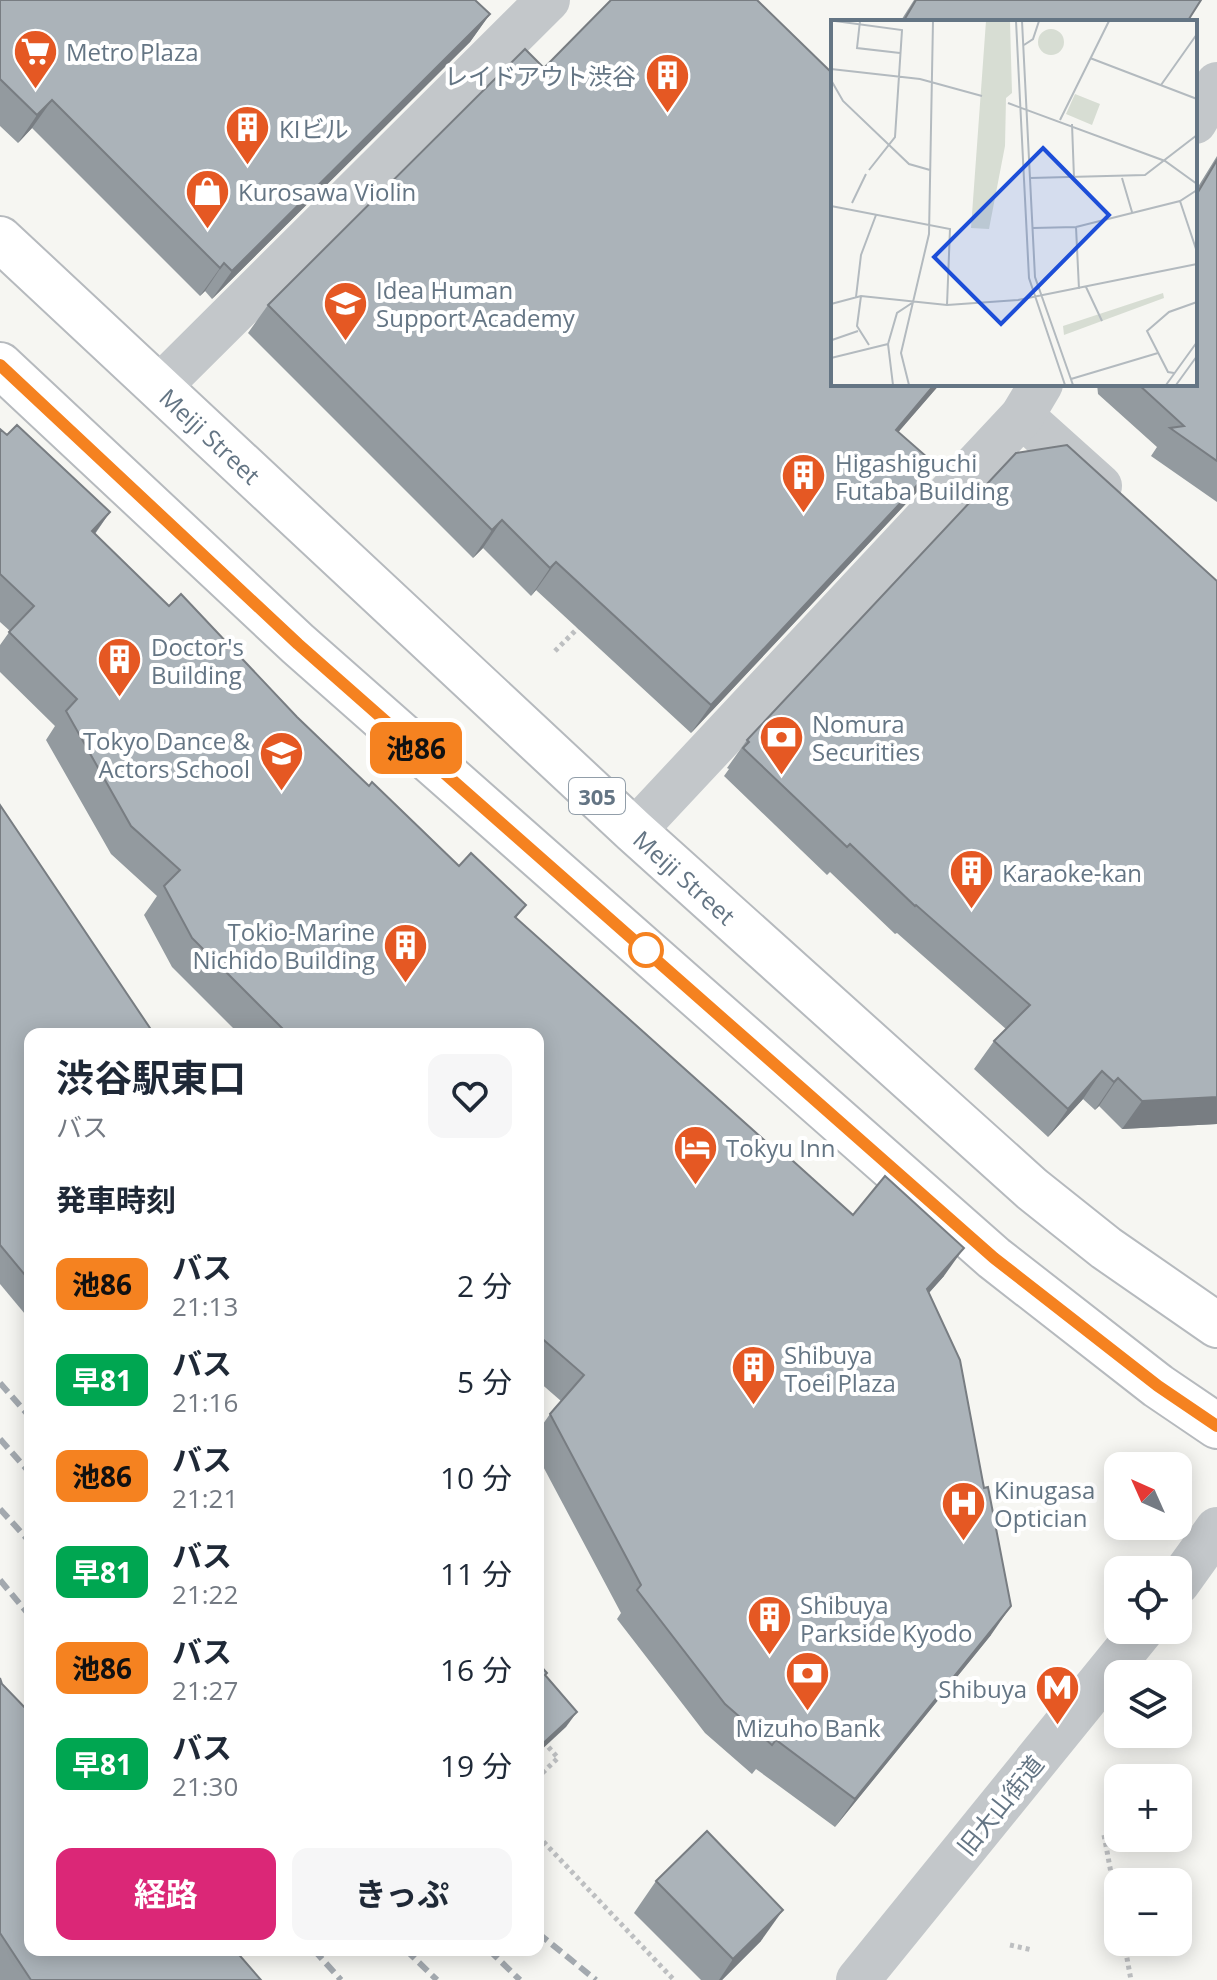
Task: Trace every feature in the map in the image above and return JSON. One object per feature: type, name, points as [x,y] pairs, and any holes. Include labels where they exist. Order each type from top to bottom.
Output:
[{"type":"main road","name":"Meiji Street","points":[[0,239],[634,831],[1032,1189],[1106,1248],[1217,1325]]},
{"type":"main road","points":[[0,365],[298,644],[994,1258],[1158,1386],[1217,1426]]},
{"type":"street","points":[[160,386],[548,0]]},
{"type":"street","points":[[1197,119],[1217,84]]},
{"type":"street","points":[[634,831],[1032,400],[1125,510]]},
{"type":"street","points":[[1192,1564],[1217,1529]]},
{"type":"street","name":"旧大山街道","points":[[858,1980],[1131,1644]]},
{"type":"path","points":[[555,651],[586,621]]},
{"type":"path","points":[[544,1742],[558,1758],[544,1771]]},
{"type":"path","points":[[544,1842],[674,1980]]},
{"type":"path","points":[[1010,1945],[1032,1950]]},
{"type":"path","points":[[1127,1956],[1131,1980]]},
{"type":"building","points":[[0,0],[475,0],[490,14],[232,271],[224,263],[220,268],[52,100],[37,115],[0,79]]},
{"type":"building","points":[[611,0],[757,0],[831,72],[831,386],[933,386],[896,430],[936,465],[711,705],[556,562],[550,568],[502,520],[492,530],[268,305],[525,49],[544,68]]},
{"type":"building","points":[[916,0],[1201,0],[1188,20],[904,20]]},
{"type":"building","points":[[1217,160],[1217,461],[1170,428],[1184,426],[1140,386],[1197,386],[1198,192]]},
{"type":"building","points":[[17,425],[110,512],[92,531],[169,606],[181,594],[297,717],[369,786],[372,782],[459,866],[471,853],[526,905],[515,917],[781,1155],[783,1152],[853,1215],[885,1176],[964,1248],[927,1289],[960,1360],[984,1488],[988,1487],[1011,1606],[855,1799],[776,1740],[772,1745],[725,1704],[637,1590],[641,1585],[550,1414],[584,1375],[544,1340],[544,1028],[282,1028],[192,938],[164,886],[180,870],[131,826],[66,711],[77,699],[9,632],[34,606],[0,574],[0,429],[7,435]]},
{"type":"building","points":[[1067,445],[1217,581],[1217,1097],[1142,1101],[1118,1078],[1114,1082],[1102,1071],[1068,1109],[994,1041],[1030,1005],[915,906],[850,844],[847,847],[743,748],[749,742],[747,740],[1016,453]]},
{"type":"building","points":[[0,805],[150,1028],[24,1028],[24,1274],[0,1245]]},
{"type":"building","points":[[544,1670],[545,1675],[577,1712],[544,1742]]},
{"type":"building","points":[[0,1678],[24,1707],[24,1956],[240,1956],[261,1980],[31,1980],[0,1933]]},
{"type":"building","points":[[707,1831],[783,1910],[733,1959],[656,1881]]},
{"type":"railway","points":[[0,1383],[24,1410]]},
{"type":"railway","points":[[0,1439],[24,1466]]},
{"type":"railway","points":[[0,1509],[24,1535]]},
{"type":"railway","points":[[0,1580],[24,1609]]},
{"type":"railway","points":[[544,1938],[596,1980]]},
{"type":"railway","points":[[319,1956],[341,1980]]},
{"type":"railway","points":[[412,1956],[437,1980]]},
{"type":"railway","points":[[495,1956],[520,1980]]},
{"type":"bus line","name":"池86","points":[[0,365],[298,644],[994,1258],[1158,1386],[1217,1426]]},
{"type":"place","name":"Metro Plaza","points":[[35,90]]},
{"type":"place","name":"レイドアウト渋谷","points":[[667,114]]},
{"type":"place","name":"KIビル","points":[[248,167]]},
{"type":"place","name":"Kurosawa Violin","points":[[207,230]]},
{"type":"place","name":"Idea Human Support Academy","points":[[345,342]]},
{"type":"place","name":"Higashiguchi Futaba Building","points":[[804,515]]},
{"type":"place","name":"Doctor's Building","points":[[120,699]]},
{"type":"place","name":"Nomura Securities","points":[[781,776]]},
{"type":"place","name":"Tokyo Dance & Actors School","points":[[281,793]]},
{"type":"place","name":"Karaoke-kan","points":[[971,911]]},
{"type":"place","name":"Tokio-Marine Nichido Building","points":[[406,984]]},
{"type":"place","name":"Tokyu Inn","points":[[695,1186]]},
{"type":"place","name":"Shibuya Toei Plaza","points":[[753,1407]]},
{"type":"place","name":"Kinugasa Optician","points":[[963,1542]]},
{"type":"place","name":"Shibuya Parkside Kyodo","points":[[769,1657]]},
{"type":"place","name":"Mizuho Bank","points":[[808,1712]]},
{"type":"place","name":"Shibuya","points":[[1058,1727]]}]
